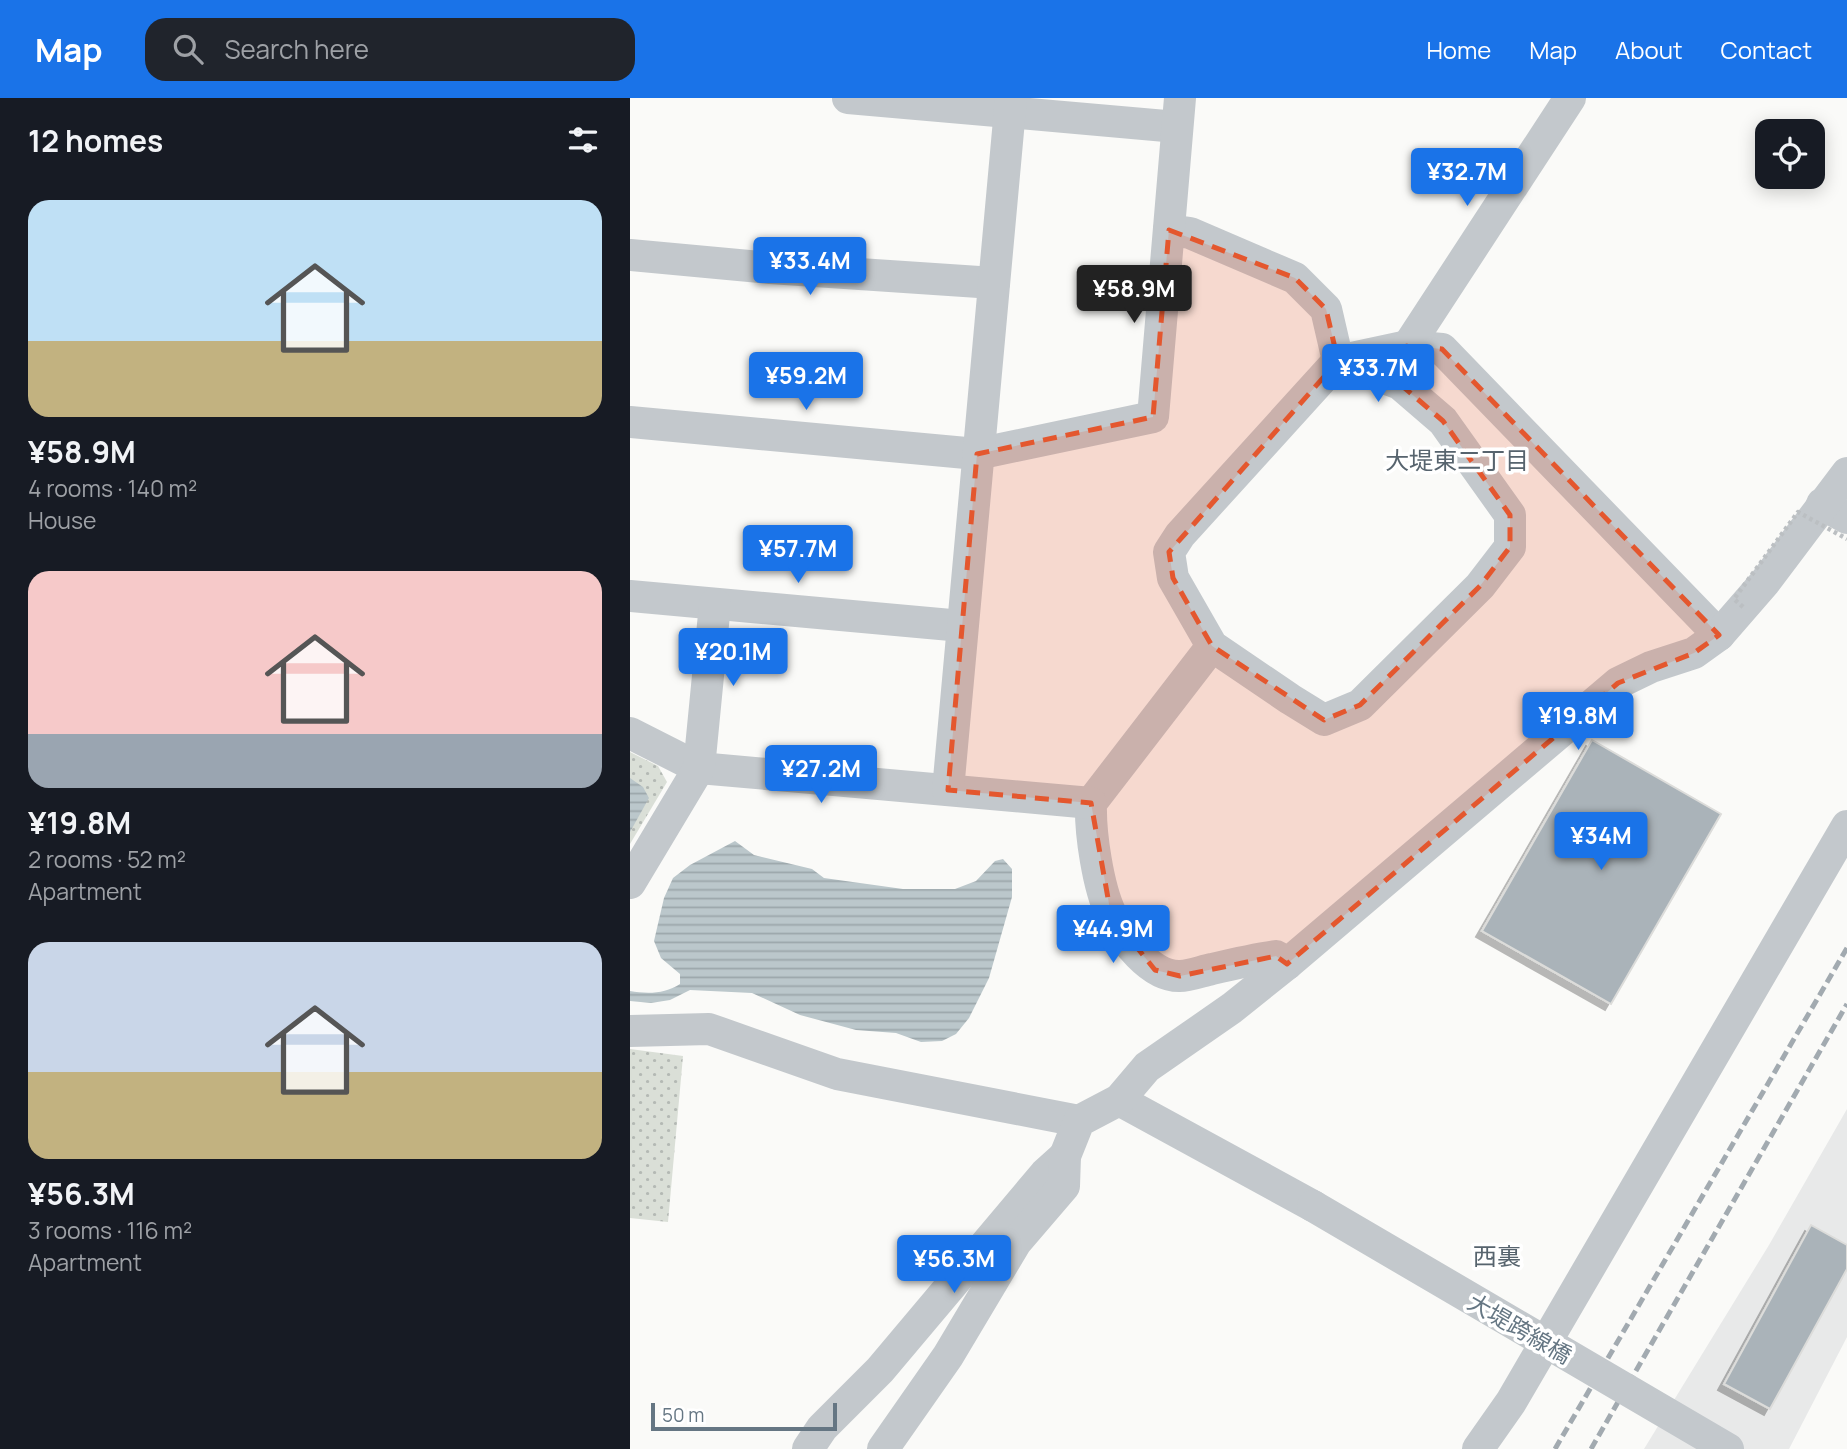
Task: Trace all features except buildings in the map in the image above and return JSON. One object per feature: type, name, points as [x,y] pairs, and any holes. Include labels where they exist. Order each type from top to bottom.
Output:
[{"type":"street","points":[[630,422],[977,454],[1153,417],[1178,113],[848,98]]},
{"type":"street","points":[[1408,346],[1570,98]]},
{"type":"street","points":[[948,790],[1010,105]]},
{"type":"street","points":[[1169,230],[1190,233],[1295,278],[1326,309],[1338,361]]},
{"type":"street","points":[[630,255],[770,268],[994,283]]},
{"type":"street","points":[[1338,361],[1400,384],[1443,421],[1510,515],[1510,547],[1480,586],[1360,705],[1324,720],[1212,646],[1173,578],[1170,552],[1180,535],[1338,361],[1408,346],[1442,349],[1719,635]]},
{"type":"street","points":[[883,1449],[948,1356],[1016,1242],[1064,1186],[1065,1156],[1079,1122],[1119,1100],[1147,1067],[1232,1008],[1287,964],[1618,683],[1651,667],[1694,653],[1719,635],[1765,582],[1834,511],[1847,473]]},
{"type":"street","points":[[630,596],[962,626]]},
{"type":"street","points":[[630,883],[699,768],[715,604]]},
{"type":"street","points":[[1212,646],[1091,803],[1093,835],[1111,915],[1135,951],[1155,970],[1180,976],[1276,956],[1287,964]]},
{"type":"street","points":[[630,733],[699,768],[1091,803]]},
{"type":"street","points":[[1478,1449],[1511,1402],[1847,826]]},
{"type":"street","points":[[630,1031],[709,1029],[837,1074],[1079,1122]]},
{"type":"street","name":"大堤跨線橋","points":[[1119,1100],[1313,1206],[1728,1449]]},
{"type":"street","points":[[808,1449],[822,1428],[880,1370],[1045,1174],[1065,1156]]},
{"type":"path","points":[[1743,607],[1734,599],[1798,512],[1847,539]]},
{"type":"highlighted area","points":[[1169,230],[1295,278],[1326,309],[1338,361],[1408,346],[1442,349],[1719,635],[1694,653],[1618,683],[1287,964],[1276,956],[1180,976],[1155,970],[1111,915],[1091,803],[948,790],[977,454],[1153,417]],"holes":[[[1338,361],[1400,384],[1443,421],[1510,515],[1510,547],[1480,586],[1360,705],[1324,720],[1212,646],[1173,578],[1169,552]]]},
{"type":"shaded area","points":[[630,752],[658,766],[667,782],[630,844]]},
{"type":"shaded area","points":[[630,778],[643,787],[649,798],[630,832]]},
{"type":"shaded area","points":[[735,841],[754,855],[812,869],[824,878],[903,889],[955,889],[976,881],[995,861],[1003,859],[1012,869],[1012,897],[989,978],[969,1018],[956,1034],[942,1041],[921,1042],[896,1033],[856,1030],[800,1015],[752,993],[690,990],[670,1000],[651,1003],[630,1001],[630,991],[656,992],[680,984],[680,974],[661,958],[654,941],[664,898],[673,878],[690,865]]},
{"type":"shaded area","points":[[630,1049],[683,1056],[668,1222],[630,1218]]},
{"type":"shaded area","points":[[1847,1109],[1847,1337],[1789,1449],[1644,1449],[1769,1245]]},
{"type":"railway","points":[[1555,1449],[1847,948]]},
{"type":"railway","points":[[1591,1449],[1847,1004]]},
{"type":"district","name":"大堤東二丁目","points":[[1457,459]]},
{"type":"district","name":"西裏","points":[[1497,1255]]}]
